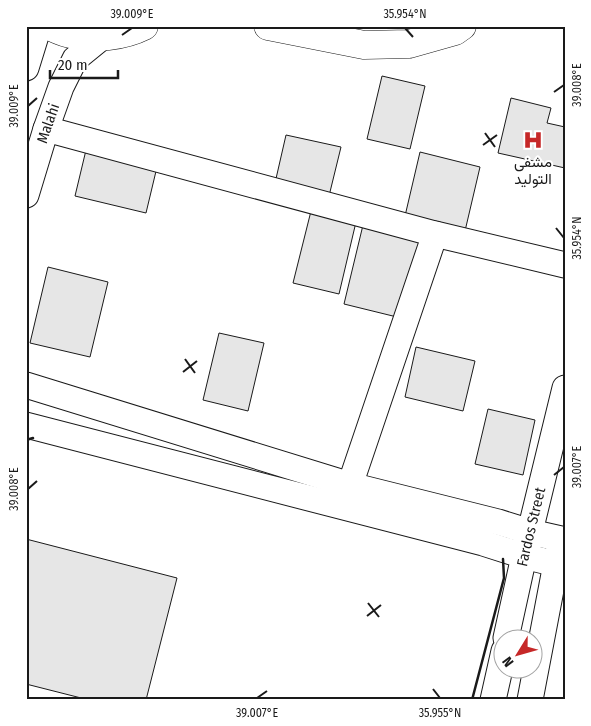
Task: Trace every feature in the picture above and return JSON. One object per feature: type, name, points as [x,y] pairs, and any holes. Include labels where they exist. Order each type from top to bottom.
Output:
[{"type":"main road","points":[[49,26],[70,34],[102,37],[132,32],[144,26]]},
{"type":"main road","points":[[268,26],[364,45],[409,44],[455,31],[462,26]]},
{"type":"street","points":[[26,68],[38,26]]},
{"type":"street","name":"Malahi","points":[[26,195],[61,87],[75,59],[102,37]]},
{"type":"street","points":[[46,129],[435,234],[565,265]]},
{"type":"street","points":[[350,484],[435,234]]},
{"type":"street","points":[[26,385],[350,484],[498,522],[530,532],[562,546]]},
{"type":"street","name":"Fardos Street","points":[[508,628],[565,388]]},
{"type":"street","points":[[26,425],[464,538],[524,556],[562,546]]},
{"type":"street","points":[[530,700],[562,546]]},
{"type":"street","points":[[493,700],[498,678]]},
{"type":"building","points":[[382,76],[425,86],[410,149],[367,139]]},
{"type":"building","name":"مشفى التوليد","points":[[511,98],[551,108],[547,123],[565,127],[565,168],[498,153]]},
{"type":"building","points":[[286,135],[341,147],[329,196],[275,183]]},
{"type":"building","points":[[86,150],[157,167],[146,213],[75,196]]},
{"type":"building","points":[[420,152],[480,167],[465,231],[405,216]]},
{"type":"building","points":[[311,211],[356,222],[339,294],[293,283]]},
{"type":"building","points":[[363,225],[420,239],[401,318],[344,304]]},
{"type":"building","points":[[48,267],[108,282],[90,357],[30,343]]},
{"type":"building","points":[[219,333],[264,343],[248,411],[203,400]]},
{"type":"building","points":[[416,347],[475,361],[463,411],[405,397]]},
{"type":"building","points":[[488,409],[535,420],[523,475],[475,464]]},
{"type":"building","points":[[26,539],[177,578],[146,700],[89,700],[26,684]]},
{"type":"wall","points":[[26,440],[33,438]]},
{"type":"wall","points":[[472,700],[504,578],[503,559]]},
{"type":"place","name":"مشفى التوليد","points":[[533,140]]}]
